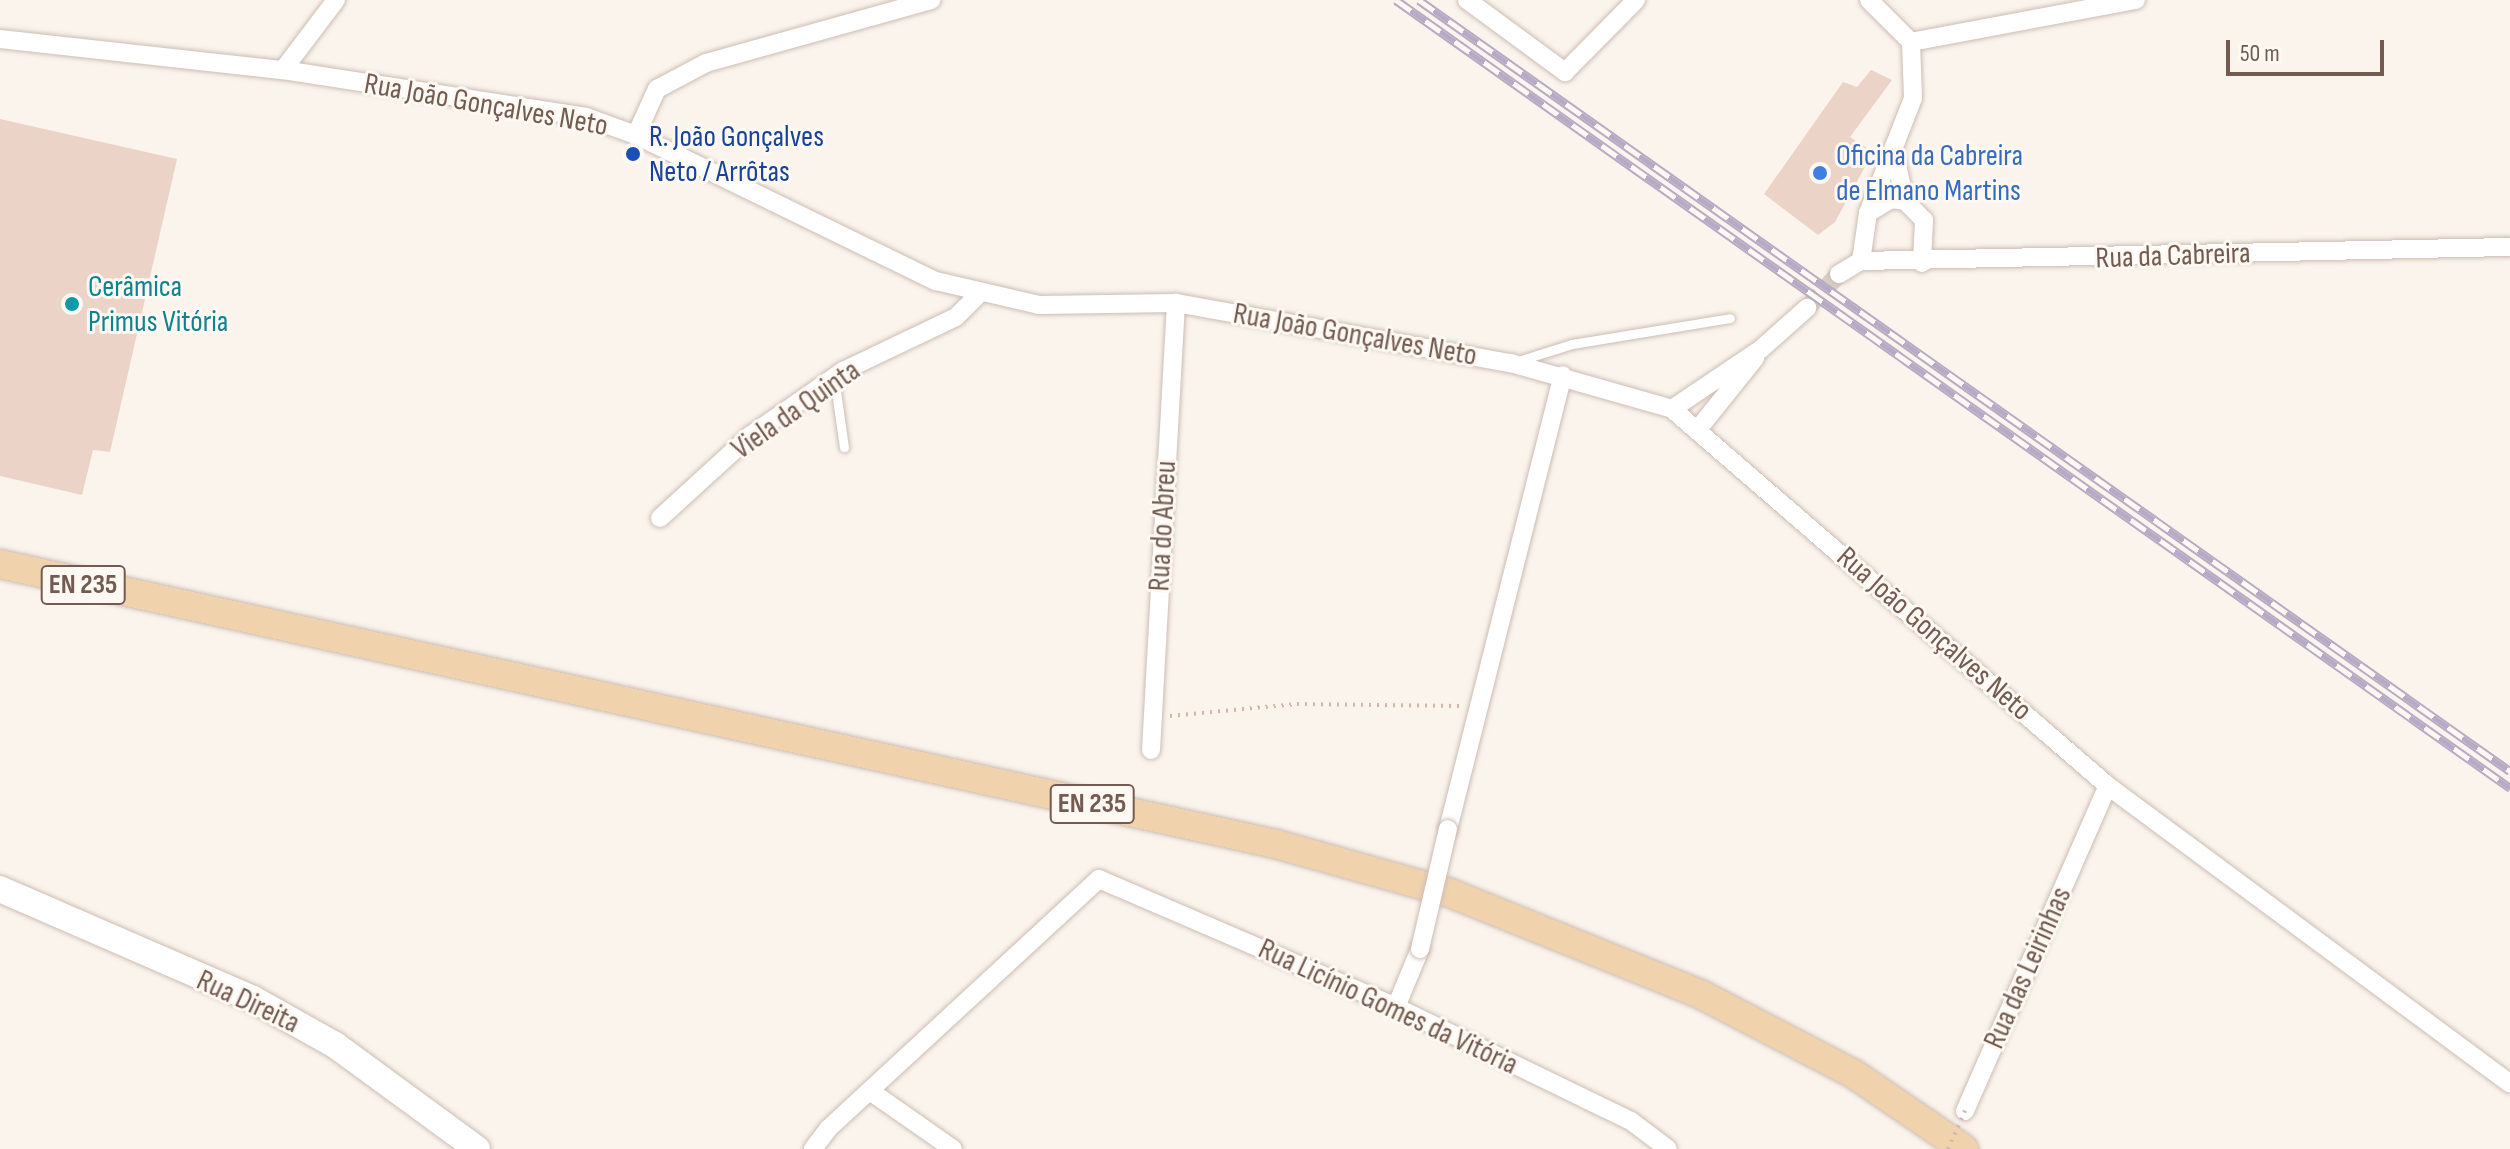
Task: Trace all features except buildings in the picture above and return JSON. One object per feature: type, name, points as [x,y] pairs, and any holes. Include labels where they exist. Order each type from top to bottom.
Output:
[{"type":"main road","name":"EN 235","points":[[0,564],[1276,844],[1450,893],[1702,995],[1854,1074],[1964,1149]]},
{"type":"main road","name":"Rua Direita","points":[[0,889],[253,999],[335,1045],[477,1149]]},
{"type":"street","points":[[283,70],[336,0]]},
{"type":"street","points":[[636,135],[657,89],[706,63],[931,0]]},
{"type":"street","points":[[1467,0],[1565,72],[1636,0]]},
{"type":"street","points":[[1839,274],[1861,261],[1868,213],[1913,98],[1911,42],[1869,0]]},
{"type":"street","points":[[1911,42],[2136,0]]},
{"type":"street","name":"Rua João Gonçalves Neto","points":[[0,39],[283,70],[586,117],[636,135],[936,281],[1039,305],[1176,303],[1511,363],[1563,375],[1672,409],[1699,428],[2108,786],[2510,1083]]},
{"type":"street","points":[[1894,151],[1905,201],[1924,220],[1922,263]]},
{"type":"street","points":[[1868,213],[1878,203],[1905,201]]},
{"type":"street","name":"Rua da Cabreira","points":[[1861,261],[1922,263],[2510,247]]},
{"type":"street","name":"Viela da Quinta","points":[[660,518],[751,435],[834,377],[956,317],[981,292]]},
{"type":"street","name":"Rua do Abreu","points":[[1151,750],[1176,303]]},
{"type":"street","points":[[1672,409],[1761,349],[1807,308]]},
{"type":"street","points":[[1699,428],[1761,349]]},
{"type":"street","points":[[1396,1007],[1420,949],[1475,706],[1563,375]]},
{"type":"street","name":"Rua das Leirinhas","points":[[1965,1111],[2108,786]]},
{"type":"street","name":"Rua Licínio Gomes da Vitória","points":[[870,1091],[1099,879],[1396,1007],[1631,1121],[1668,1149]]},
{"type":"street","points":[[813,1149],[870,1091],[953,1149]]},
{"type":"lane","points":[[1511,363],[1572,344],[1730,318]]},
{"type":"lane","points":[[834,377],[844,447]]},
{"type":"path","points":[[1152,718],[1297,704],[1475,706]]},
{"type":"path","points":[[1948,1149],[1965,1111]]},
{"type":"tunnel","points":[[1807,308],[1839,274]]},
{"type":"railway","points":[[1396,0],[2510,788]]},
{"type":"railway","points":[[1419,0],[2510,771]]},
{"type":"place","name":"R. João Gonçalves Neto / Arrôtas","points":[[633,154]]},
{"type":"place","name":"Oficina da Cabreira de Elmano Martins","points":[[1820,173]]},
{"type":"place","name":"Cerâmica Primus Vitória","points":[[72,304]]}]
